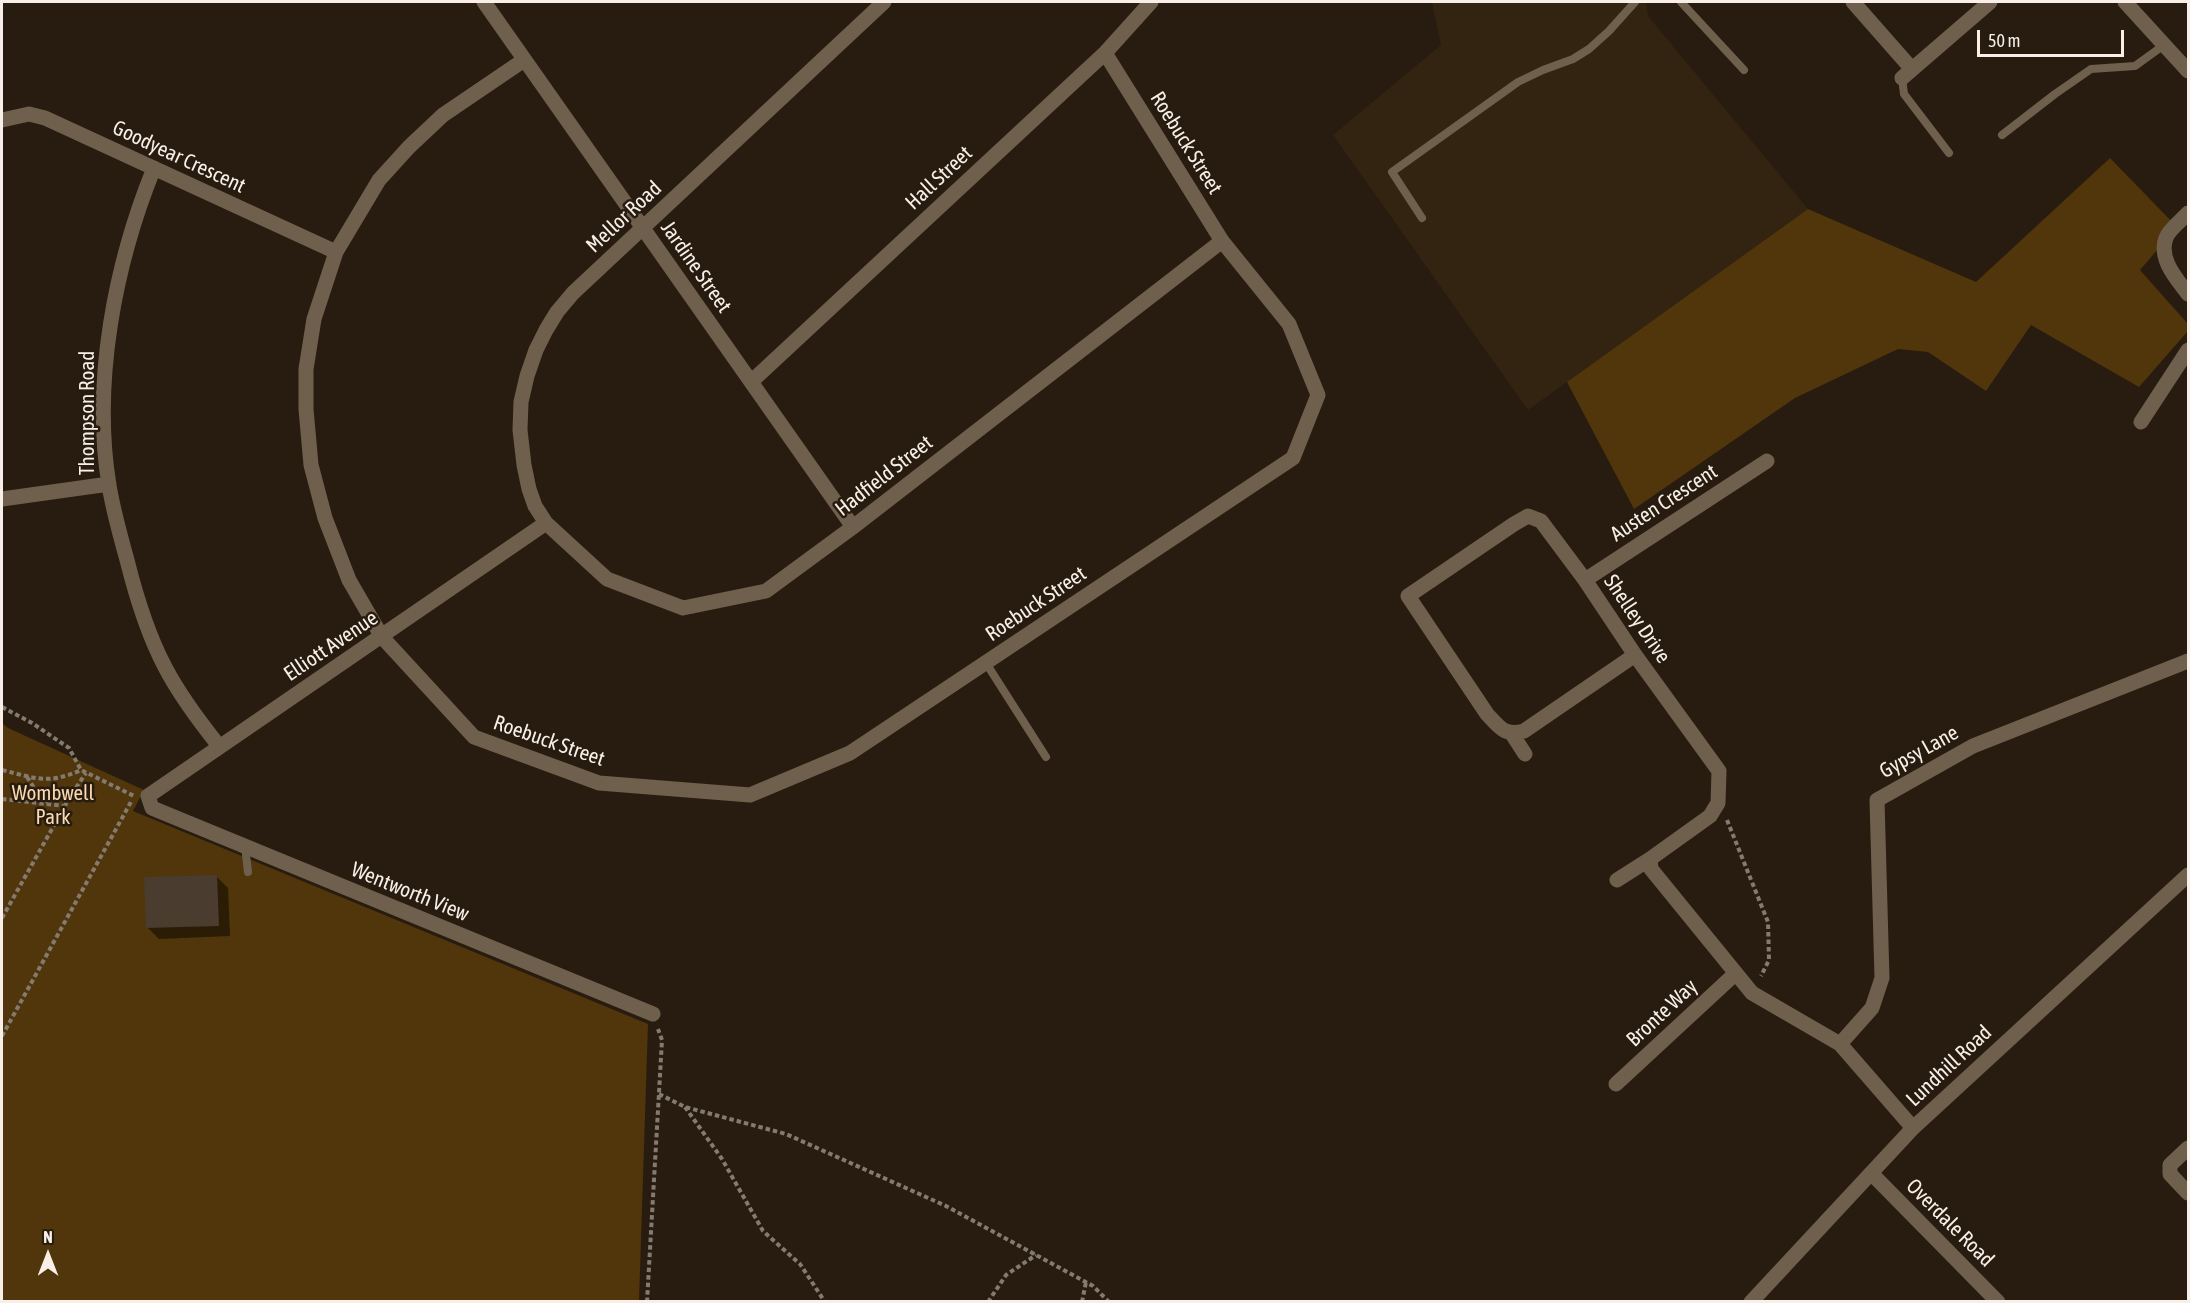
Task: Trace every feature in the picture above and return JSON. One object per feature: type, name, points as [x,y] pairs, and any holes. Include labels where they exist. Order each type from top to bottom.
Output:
[{"type":"street","name":"Jardine Street","points":[[484,2],[853,527]]},
{"type":"street","name":"Mellor Road","points":[[546,523],[535,506],[524,465],[520,430],[521,402],[526,376],[536,350],[556,312],[573,292],[884,2]]},
{"type":"street","name":"Hall Street","points":[[752,381],[1105,53],[1151,2]]},
{"type":"street","points":[[1853,2],[1907,73],[1990,2]]},
{"type":"street","points":[[2125,2],[2188,71]]},
{"type":"street","name":"Roebuck Street","points":[[524,60],[443,115],[395,162],[380,180],[336,252],[314,319],[306,369],[310,465],[325,518],[349,580],[382,637],[474,737],[599,783],[750,795],[850,753],[1293,458],[1318,395],[1289,324],[1222,241],[1105,53]]},
{"type":"street","name":"Goodyear Crescent","points":[[2,120],[29,114],[45,118],[336,252]]},
{"type":"street","name":"Thompson Road","points":[[154,168],[138,207],[127,249],[115,298],[107,348],[104,430],[109,484],[134,586],[164,666],[188,707],[219,747]]},
{"type":"street","points":[[2188,213],[2166,237],[2164,252],[2170,271],[2188,294]]},
{"type":"street","name":"Hadfield Street","points":[[546,523],[607,579],[683,608],[766,591],[853,527],[1222,241]]},
{"type":"street","points":[[2141,422],[2188,350]]},
{"type":"street","name":"Austen Crescent","points":[[1585,580],[1767,461]]},
{"type":"street","points":[[2,499],[109,484]]},
{"type":"street","name":"Shelley Drive","points":[[1512,734],[1501,729],[1487,714],[1408,596],[1528,516],[1541,521],[1719,771],[1718,803],[1710,816],[1617,880]]},
{"type":"street","name":"Elliott Avenue","points":[[152,808],[148,796],[546,523]]},
{"type":"street","points":[[1525,754],[1512,734],[1524,731],[1635,655]]},
{"type":"street","name":"Gypsy Lane","points":[[1840,1044],[1872,1008],[1882,978],[1877,800],[1973,746],[2188,661]]},
{"type":"street","name":"Wentworth View","points":[[152,808],[653,1014]]},
{"type":"street","points":[[1650,859],[1651,869],[1752,993],[1840,1044],[1913,1128]]},
{"type":"street","name":"Lundhill Road","points":[[1751,1302],[1913,1128],[2188,875]]},
{"type":"street","name":"Bronte Way","points":[[1616,1084],[1736,973]]},
{"type":"street","points":[[2188,1148],[2170,1166],[2170,1174],[2188,1193]]},
{"type":"street","name":"Overdale Road","points":[[1872,1174],[1998,1302]]},
{"type":"lane","points":[[1422,218],[1392,172],[1518,82],[1573,59],[1589,49],[1635,2]]},
{"type":"lane","points":[[1681,2],[1744,70]]},
{"type":"lane","points":[[2002,135],[2055,93],[2091,69],[2135,66],[2164,45]]},
{"type":"lane","points":[[1907,73],[1904,94],[1949,153]]},
{"type":"lane","points":[[986,663],[1046,757]]},
{"type":"lane","points":[[245,846],[248,872]]},
{"type":"path","points":[[2,707],[32,723],[69,748],[81,770],[134,796],[152,808]]},
{"type":"path","points":[[2,770],[39,780],[63,778],[81,770]]},
{"type":"path","points":[[2,918],[86,773]]},
{"type":"path","points":[[26,776],[38,794],[51,805]]},
{"type":"path","points":[[2,1036],[134,796]]},
{"type":"path","points":[[2,799],[65,806]]},
{"type":"path","points":[[1725,816],[1768,922],[1769,960],[1752,993]]},
{"type":"path","points":[[647,1302],[662,1040],[653,1014]]},
{"type":"path","points":[[659,1094],[685,1107],[786,1134],[946,1206],[1086,1282],[1109,1302]]},
{"type":"path","points":[[685,1107],[722,1159],[763,1232],[800,1264],[825,1302]]},
{"type":"path","points":[[988,1302],[1006,1275],[1036,1255]]},
{"type":"path","points":[[1082,1302],[1086,1282]]},
{"type":"shaded area","points":[[1432,2],[1646,2],[1648,16],[1808,209],[1528,410],[1333,135],[1441,45]]},
{"type":"green space","points":[[2110,158],[2177,227],[2140,270],[2188,324],[2188,331],[2139,387],[2031,325],[1986,391],[1928,352],[1898,349],[1795,398],[1634,509],[1567,382],[1808,209],[1976,282]]},
{"type":"green space","name":"Wombwell Park","points":[[2,723],[8,728],[144,790],[133,811],[648,1024],[639,1301],[2,1301]]},
{"type":"building","points":[[217,875],[219,926],[146,928],[144,877]]}]
